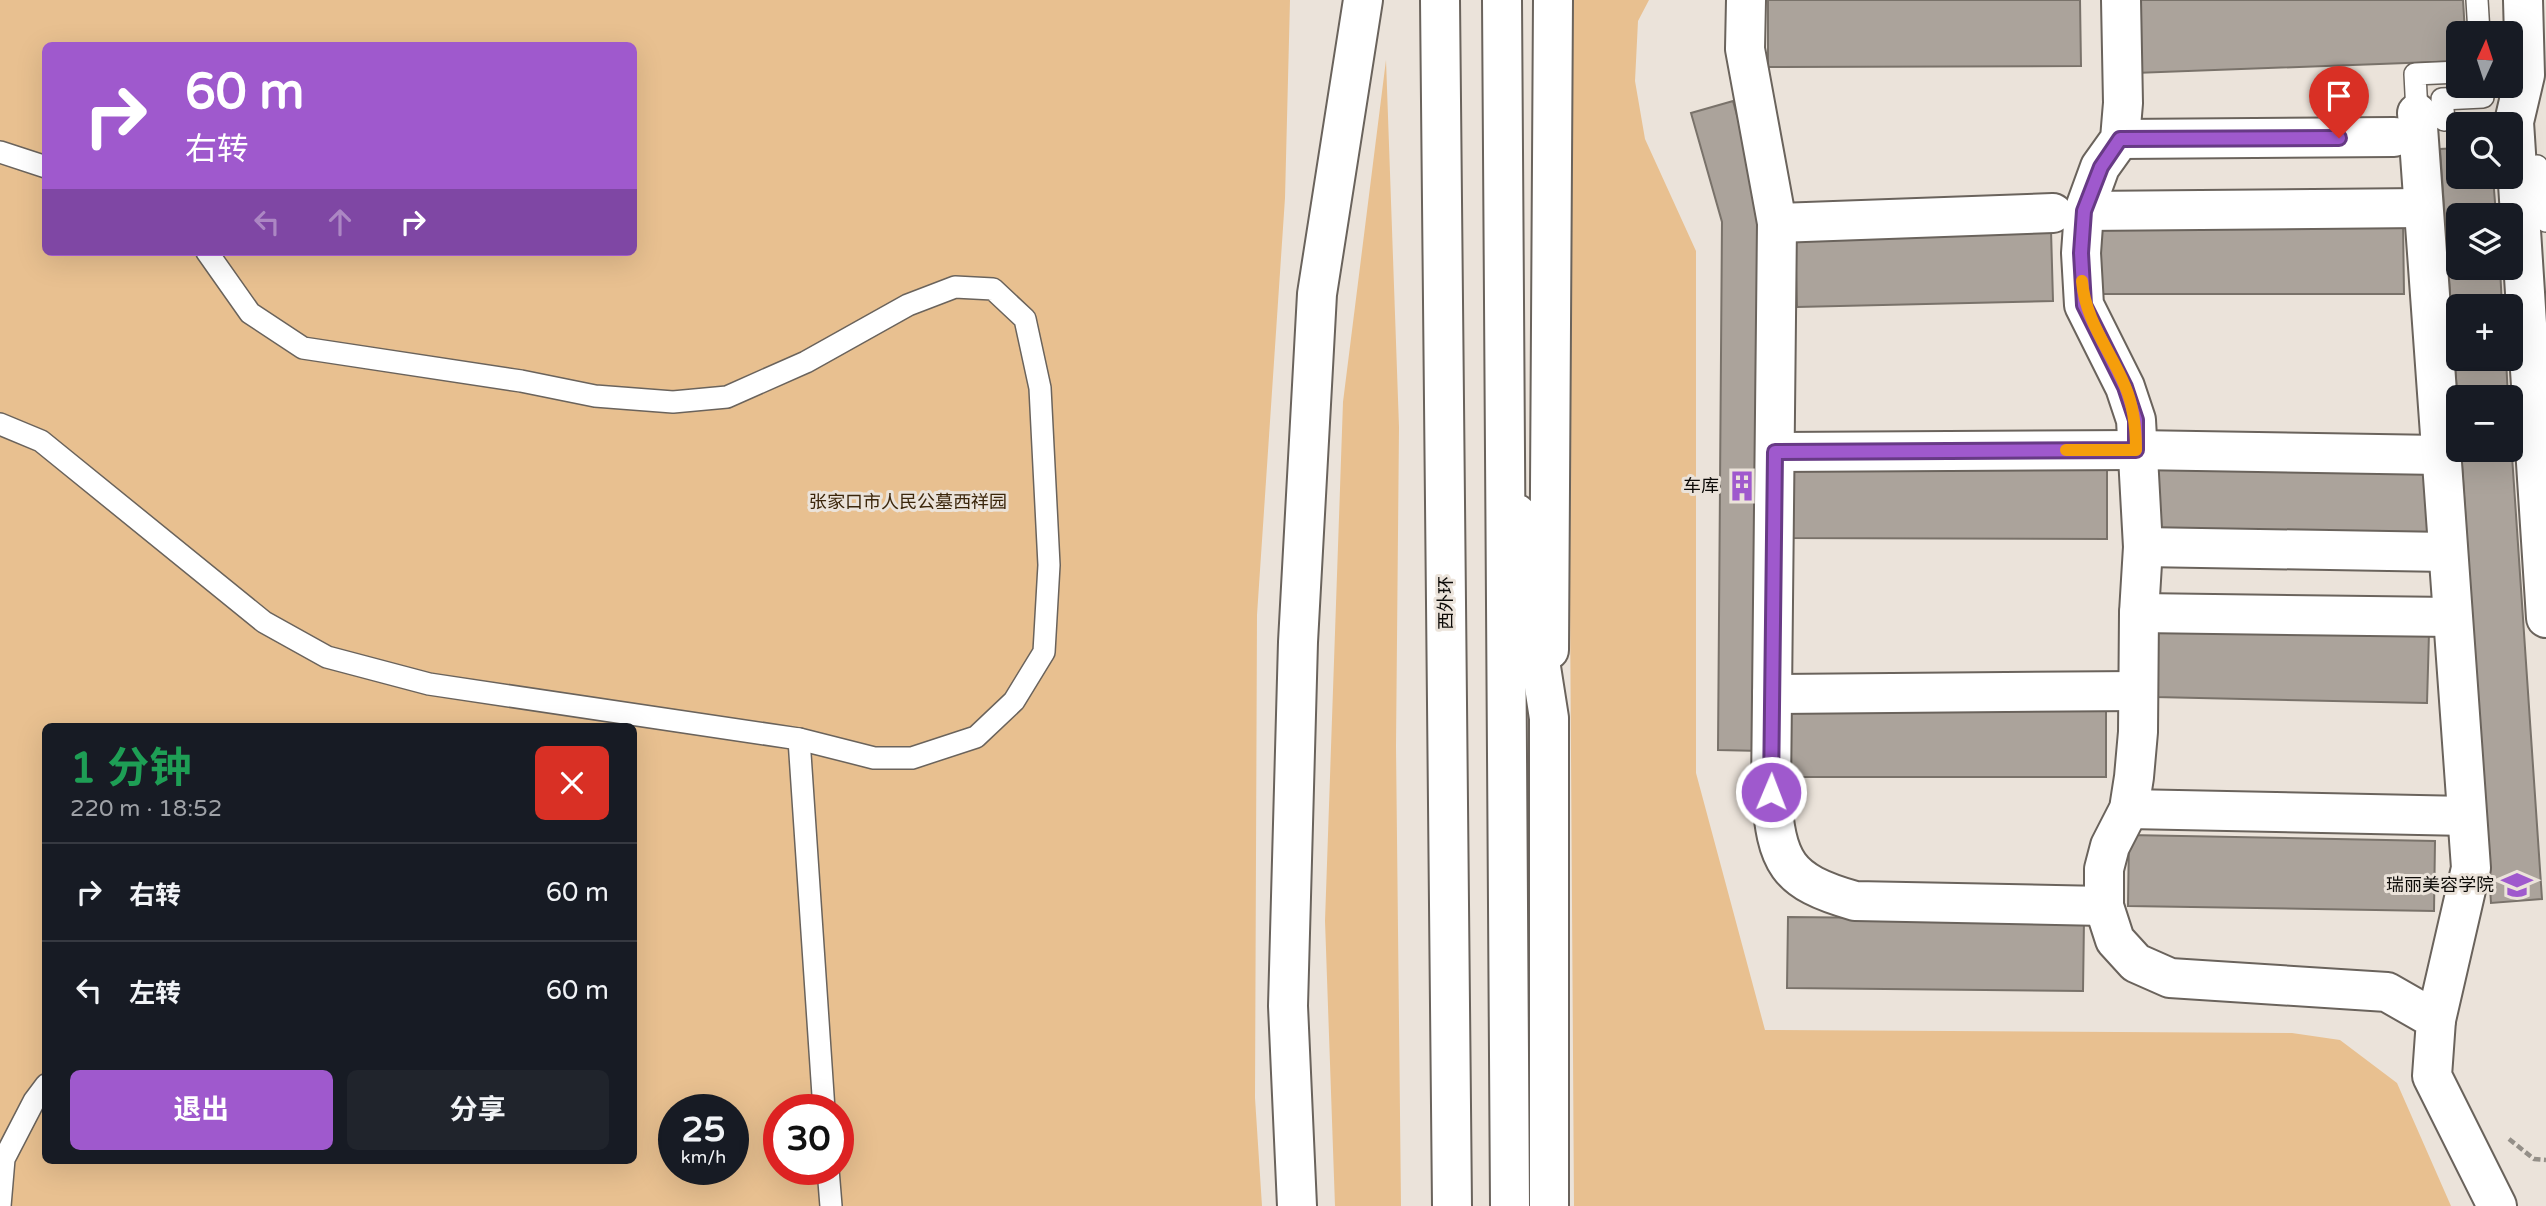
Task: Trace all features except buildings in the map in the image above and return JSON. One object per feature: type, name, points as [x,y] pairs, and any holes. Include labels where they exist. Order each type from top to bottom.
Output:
[{"type":"main road","points":[[1336,170],[1348,0]]},
{"type":"main road","points":[[1297,1206],[1288,1006],[1298,642],[1317,294],[1363,0]]},
{"type":"main road","name":"西外环","points":[[1440,0],[1452,1206]]},
{"type":"main road","points":[[1502,0],[1510,1206]]},
{"type":"main road","points":[[1503,58],[1508,0]]},
{"type":"main road","points":[[1549,1206],[1553,0]]},
{"type":"main road","points":[[1746,0],[1745,49],[1777,223],[1771,792],[1774,835],[1789,868],[1818,890],[1855,901],[2104,906]]},
{"type":"main road","points":[[2069,212],[2120,139],[2123,103],[2121,0]]},
{"type":"main road","points":[[2524,0],[2525,75],[2514,122],[2546,618]]},
{"type":"main road","points":[[2120,139],[2418,123],[2471,868],[2436,1020],[2432,1076],[2497,1206]]},
{"type":"main road","points":[[1777,223],[2069,212],[2422,208]]},
{"type":"main road","points":[[2069,212],[2081,253],[2084,305],[2125,387],[2136,420],[2143,547],[2139,614],[2138,732],[2129,809],[2110,846],[2104,869],[2104,906],[2115,940],[2136,963],[2171,978],[2387,992],[2436,1020]]},
{"type":"main road","points":[[1506,444],[1549,718]]},
{"type":"main road","points":[[1775,452],[2136,450],[2440,455]]},
{"type":"main road","points":[[2143,547],[2447,552]]},
{"type":"main road","points":[[2139,614],[2452,617]]},
{"type":"main road","points":[[1772,694],[2138,691]]},
{"type":"main road","points":[[2129,809],[2467,816]]},
{"type":"lane","points":[[2477,0],[2478,21]]},
{"type":"lane","points":[[2418,123],[2415,74],[2446,73]]},
{"type":"lane","points":[[2418,123],[2442,99],[2462,98]]},
{"type":"lane","points":[[0,152],[42,166]]},
{"type":"lane","points":[[2537,166],[2542,214],[2546,221]]},
{"type":"lane","points":[[0,424],[41,441],[264,622],[327,657],[429,684],[799,739],[874,758],[912,758],[976,737],[1014,701],[1044,652],[1049,565],[1040,388],[1025,319],[993,289],[955,286],[908,305],[806,362],[727,397],[673,402],[594,396],[521,381],[303,348],[250,313],[210,256]]},
{"type":"lane","points":[[799,739],[823,1094]]},
{"type":"lane","points":[[1,1206],[4,1159],[42,1090]]},
{"type":"lane","points":[[829,1185],[831,1206]]},
{"type":"green space","name":"张家口市人民公墓西祥园","points":[[0,0],[1290,0],[1285,198],[1257,615],[1255,1098],[1262,1206],[0,1206]]},
{"type":"green space","points":[[1566,0],[1649,0],[1638,21],[1635,81],[1645,139],[1696,251],[1696,773],[1765,1030],[2292,1033],[2340,1040],[2397,1083],[2451,1206],[1574,1206]]},
{"type":"green space","points":[[1386,60],[1399,427],[1396,746],[1401,1206],[1335,1206],[1325,921],[1343,402]]},
{"type":"slow traffic","points":[[2066,450],[2136,450],[2136,420],[2125,387],[2084,305],[2082,281]]},
{"type":"place","name":"车库","points":[[1742,486]]},
{"type":"place","name":"瑞丽美容学院","points":[[2517,885]]},
{"type":"route","points":[[1771,792],[1775,452],[2136,450],[2136,420],[2125,387],[2084,305],[2081,253],[2084,211],[2101,167],[2120,139],[2339,138]]}]
